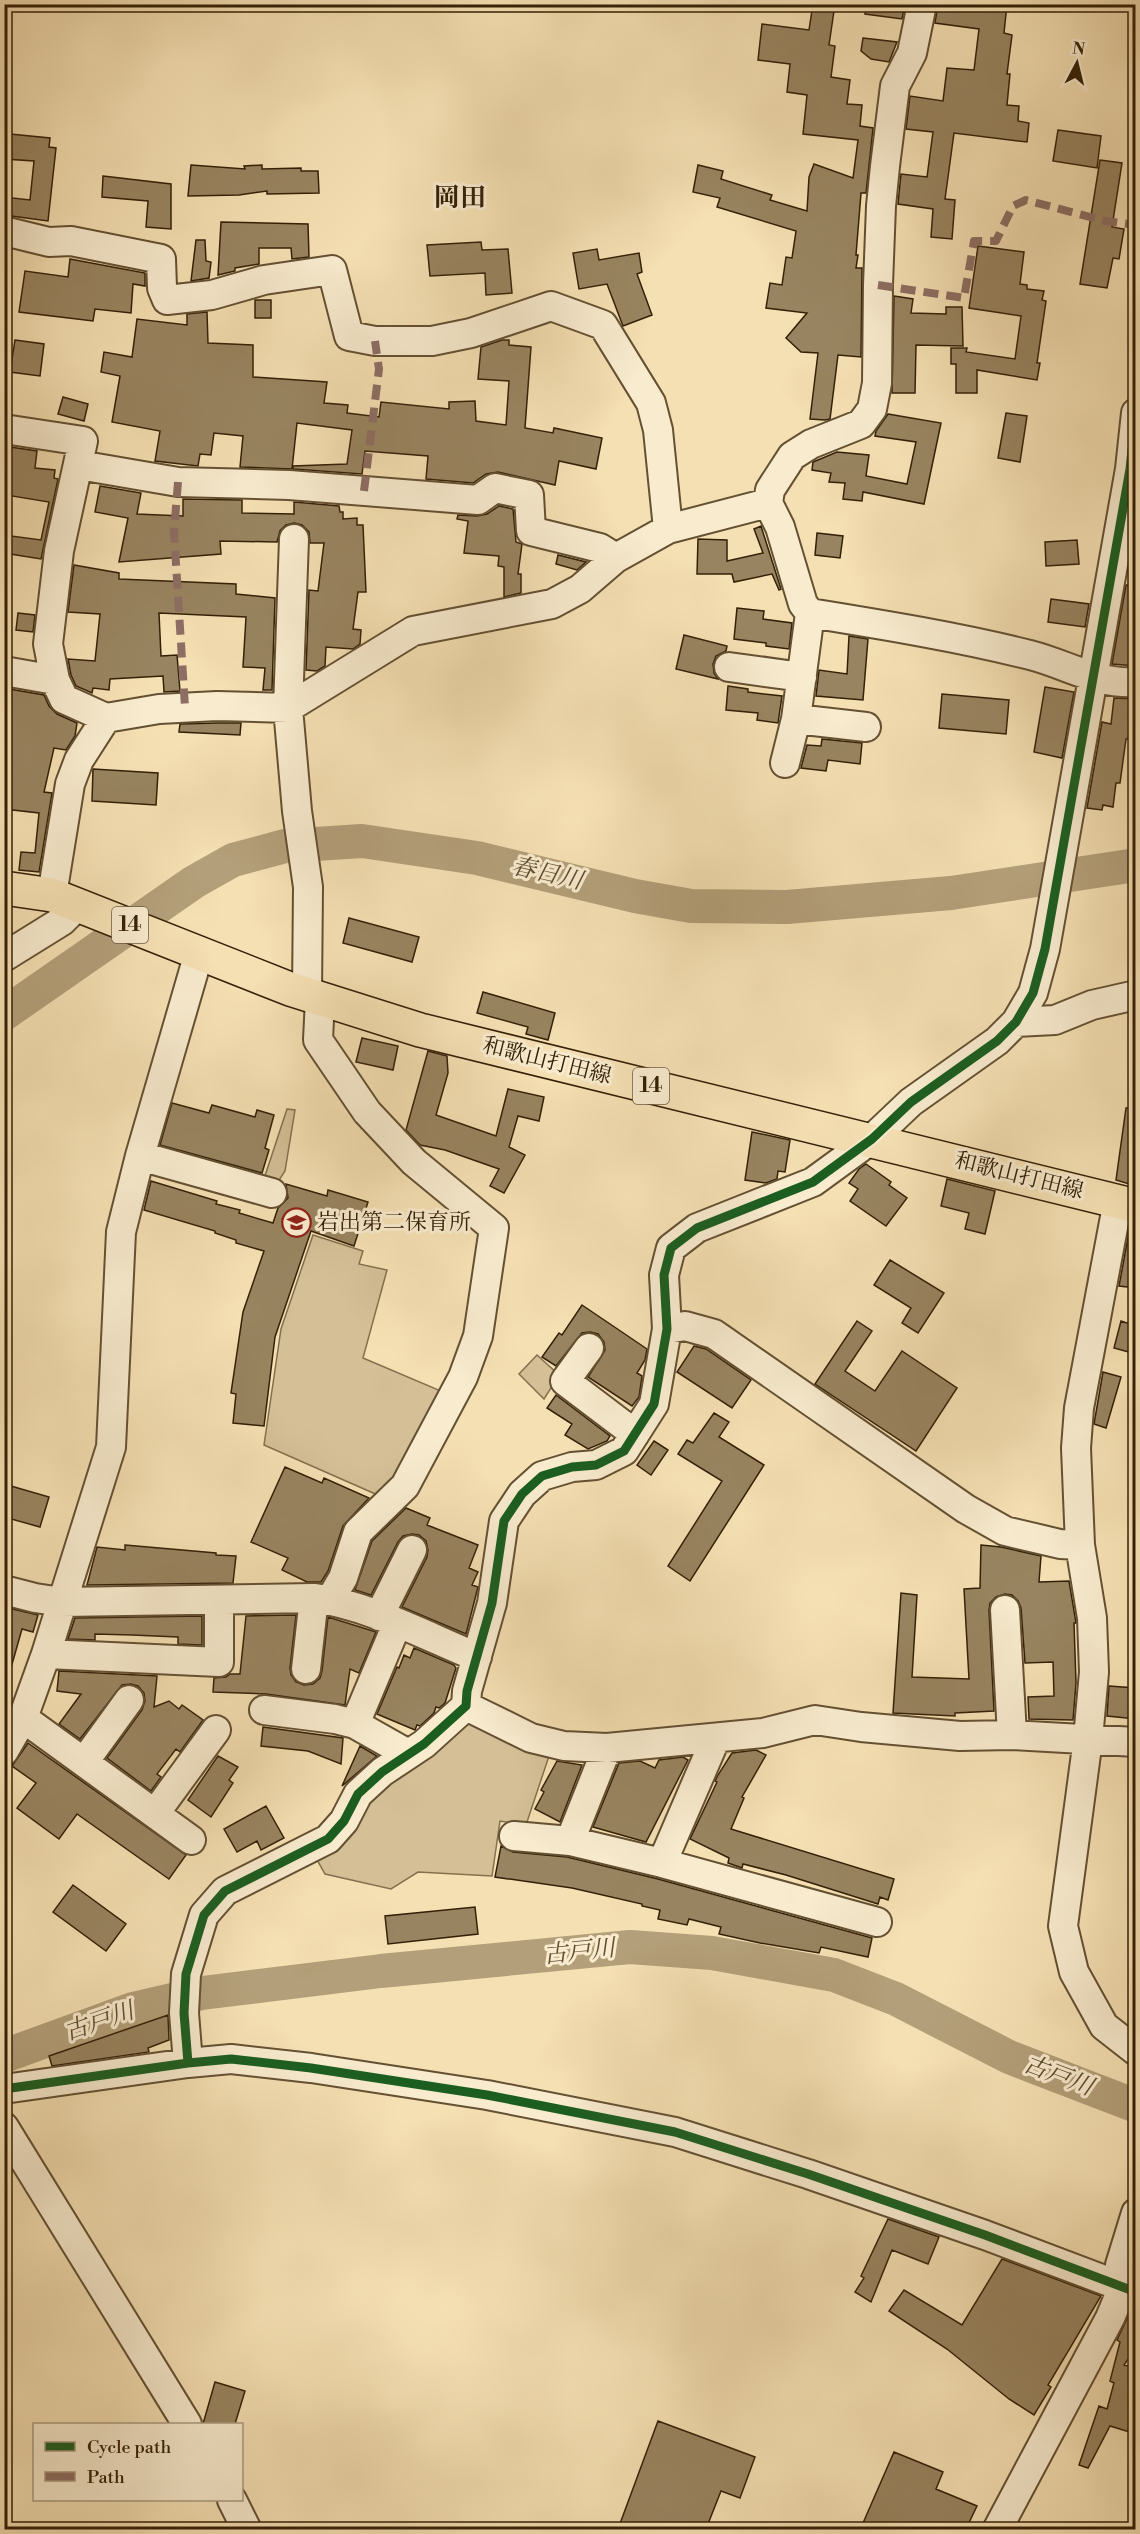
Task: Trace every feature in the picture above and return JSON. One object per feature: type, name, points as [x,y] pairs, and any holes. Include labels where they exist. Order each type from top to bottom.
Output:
[{"type":"main road","name":"和歌山打田線","points":[[4,888],[72,902],[313,996],[420,1030],[1127,1203]]},
{"type":"street","points":[[922,4],[912,53],[895,86],[881,206],[877,383],[872,409],[861,424],[811,444],[792,456],[770,490],[768,503],[780,527],[803,604],[810,613],[887,626],[1032,656],[1092,677],[1120,684],[1136,682]]},
{"type":"street","points":[[4,231],[50,242],[71,241],[161,258],[162,288],[167,300],[212,296],[264,280],[332,270],[349,336],[375,341],[432,341],[471,333],[551,306],[603,325],[651,403],[658,430],[668,529]]},
{"type":"street","points":[[188,2062],[184,2013],[186,1974],[204,1915],[225,1891],[328,1839],[344,1821],[358,1794],[382,1772],[424,1744],[466,1706],[467,1691],[492,1603],[504,1521],[522,1494],[542,1476],[572,1467],[596,1465],[624,1451],[654,1404],[667,1329],[664,1275],[671,1248],[697,1228],[813,1182],[872,1139],[911,1102],[997,1041],[1016,1022],[1034,993],[1045,949],[1130,469],[1136,413]]},
{"type":"street","points":[[4,429],[83,441],[59,551],[48,644],[55,680],[64,699],[106,718],[159,709],[217,706],[288,708],[413,631],[552,603],[580,589],[616,558],[668,529],[768,503]]},
{"type":"street","points":[[79,465],[178,482],[289,485],[478,500],[495,488],[529,495],[531,531],[600,548],[616,558]]},
{"type":"street","points":[[294,539],[288,708],[297,811],[308,887],[313,996],[318,1040],[367,1112],[414,1162],[494,1228],[478,1336],[463,1377],[405,1486],[358,1532],[343,1578],[322,1599],[306,1668]]},
{"type":"street","points":[[785,763],[796,719],[810,613]]},
{"type":"street","points":[[729,666],[802,677]]},
{"type":"street","points":[[4,671],[55,680]]},
{"type":"street","points":[[4,957],[62,921],[72,902],[70,784],[79,760],[106,718]]},
{"type":"street","points":[[796,719],[866,727]]},
{"type":"street","points":[[4,1751],[23,1718],[46,1654],[111,1446],[121,1232],[187,948]]},
{"type":"street","points":[[1016,1022],[1055,1020],[1092,1005],[1136,995]]},
{"type":"street","points":[[140,1156],[272,1193]]},
{"type":"street","points":[[1127,1203],[1078,1408],[1076,1448],[1080,1545],[1092,1618],[1094,1672],[1088,1739],[1063,1926],[1074,1972],[1104,2026],[1136,2051]]},
{"type":"street","points":[[667,1329],[685,1326],[714,1334],[966,1509],[1005,1531],[1060,1544],[1080,1545]]},
{"type":"street","points":[[589,1348],[565,1381],[635,1434]]},
{"type":"street","points":[[355,1724],[412,1550]]},
{"type":"street","points":[[4,1590],[62,1602],[322,1599],[388,1620],[477,1657]]},
{"type":"street","points":[[46,1654],[219,1662],[219,1600]]},
{"type":"street","points":[[1005,1610],[1012,1735]]},
{"type":"street","points":[[84,1762],[129,1700]]},
{"type":"street","points":[[466,1706],[531,1738],[564,1746],[607,1748],[715,1740],[763,1733],[815,1720],[861,1727],[960,1736],[1012,1735],[1136,1742]]},
{"type":"street","points":[[264,1710],[355,1724],[408,1754]]},
{"type":"street","points":[[23,1718],[156,1812],[191,1840]]},
{"type":"street","points":[[156,1812],[216,1730]]},
{"type":"street","points":[[662,1863],[715,1740]]},
{"type":"street","points":[[570,1841],[607,1748]]},
{"type":"street","points":[[514,1836],[570,1841],[662,1863],[877,1922]]},
{"type":"street","points":[[4,2089],[188,2062],[231,2059],[312,2068],[487,2095],[675,2132],[808,2174],[974,2231],[1127,2289]]},
{"type":"street","points":[[6,2132],[186,2423]]},
{"type":"street","points":[[1127,2289],[1120,2265],[1136,2214]]},
{"type":"street","points":[[997,2529],[1118,2299],[1127,2289]]},
{"type":"street","points":[[233,2501],[247,2529]]},
{"type":"shaded area","points":[[287,1109],[295,1110],[285,1171],[274,1188],[262,1185]]},
{"type":"shaded area","points":[[313,1235],[363,1251],[359,1264],[387,1270],[363,1358],[448,1394],[401,1477],[380,1496],[264,1445],[281,1329]]},
{"type":"shaded area","points":[[537,1355],[559,1375],[544,1399],[519,1374]]},
{"type":"shaded area","points":[[468,1723],[512,1741],[551,1750],[526,1825],[500,1821],[492,1876],[418,1872],[391,1889],[325,1874],[315,1856],[373,1795]]},
{"type":"building","points":[[813,4],[835,4],[829,45],[835,46],[831,77],[850,80],[847,104],[862,105],[860,126],[873,128],[866,193],[861,193],[856,255],[858,255],[856,268],[862,268],[861,357],[838,355],[830,419],[825,420],[810,419],[818,353],[801,352],[786,338],[807,313],[766,308],[770,283],[782,285],[786,257],[792,258],[796,231],[717,207],[720,198],[693,192],[698,165],[723,171],[721,179],[772,195],[770,200],[807,211],[809,177],[814,164],[853,178],[858,140],[803,134],[807,95],[787,92],[790,64],[758,60],[762,24],[809,30]]},
{"type":"building","points":[[865,4],[905,4],[902,19],[865,14]]},
{"type":"building","points":[[938,4],[1007,4],[1004,33],[1012,35],[1007,74],[1010,74],[1007,105],[1019,106],[1018,121],[1029,123],[1027,142],[954,133],[945,199],[955,200],[952,239],[931,237],[933,209],[898,204],[901,174],[927,177],[933,132],[906,129],[910,96],[943,101],[947,68],[974,70],[979,29],[935,23]]},
{"type":"building","points":[[863,38],[897,42],[889,62],[871,59],[861,51]]},
{"type":"building","points":[[1058,130],[1101,136],[1097,168],[1053,161]]},
{"type":"building","points":[[10,134],[50,138],[49,147],[56,148],[48,221],[4,215],[4,197],[30,200],[34,161],[4,159],[4,136],[10,137]]},
{"type":"building","points":[[1100,160],[1122,163],[1112,227],[1124,229],[1119,259],[1113,258],[1107,288],[1080,284]]},
{"type":"building","points":[[191,165],[245,169],[244,166],[262,165],[262,169],[301,168],[301,171],[318,171],[319,193],[267,194],[267,191],[239,195],[188,196]]},
{"type":"building","points":[[103,176],[171,184],[171,229],[146,227],[148,201],[102,197]]},
{"type":"building","points":[[221,222],[308,224],[309,257],[292,259],[291,248],[259,248],[259,264],[235,268],[235,271],[218,275]]},
{"type":"building","points":[[196,240],[205,240],[206,261],[211,262],[209,278],[191,281]]},
{"type":"building","points":[[481,242],[482,250],[508,249],[512,293],[486,295],[485,273],[430,276],[427,245]]},
{"type":"building","points":[[978,246],[1024,252],[1020,284],[1027,285],[1027,289],[1044,291],[1042,300],[1046,301],[1037,363],[1040,363],[1037,380],[977,370],[977,393],[956,393],[956,364],[951,364],[951,348],[967,348],[966,352],[1015,359],[1021,316],[969,308]]},
{"type":"building","points":[[597,249],[599,260],[639,253],[642,272],[637,274],[652,315],[623,326],[607,284],[579,289],[573,253]]},
{"type":"building","points":[[70,259],[145,273],[145,286],[133,284],[131,313],[95,309],[93,321],[19,312],[25,271],[68,277]]},
{"type":"building","points":[[894,296],[913,299],[911,313],[946,314],[946,307],[962,307],[963,346],[916,345],[915,393],[892,393]]},
{"type":"building","points":[[255,300],[271,300],[271,318],[255,318]]},
{"type":"building","points":[[207,312],[208,343],[253,345],[253,377],[327,382],[324,403],[348,405],[347,413],[379,417],[381,402],[449,409],[449,402],[475,401],[476,421],[506,425],[509,381],[478,379],[481,347],[509,340],[509,345],[531,347],[525,428],[553,433],[554,428],[602,438],[596,469],[559,461],[555,485],[498,472],[486,474],[473,483],[426,479],[428,456],[365,451],[362,474],[293,469],[293,466],[347,464],[352,430],[297,423],[292,469],[240,467],[243,436],[214,433],[211,455],[200,454],[198,466],[155,461],[160,431],[112,422],[120,376],[101,372],[104,352],[132,357],[137,319],[187,325],[187,314]]},
{"type":"building","points":[[15,340],[44,344],[40,376],[10,372]]},
{"type":"building","points":[[63,397],[88,404],[84,421],[58,414]]},
{"type":"building","points":[[1006,413],[1027,416],[1020,462],[998,458]]},
{"type":"building","points":[[888,414],[941,423],[924,504],[863,492],[862,501],[843,499],[845,483],[829,482],[831,473],[812,470],[813,462],[837,452],[869,455],[866,476],[907,484],[916,442],[875,436]]},
{"type":"building","points":[[10,447],[37,451],[35,468],[55,470],[54,478],[58,479],[41,559],[4,553],[4,535],[41,540],[49,502],[6,495]]},
{"type":"building","points":[[100,486],[141,493],[137,514],[183,516],[183,499],[242,500],[242,513],[294,514],[294,502],[339,506],[340,512],[343,512],[343,519],[357,518],[357,525],[363,525],[366,592],[358,592],[353,629],[361,630],[360,644],[353,649],[326,647],[325,666],[317,671],[306,670],[309,590],[318,591],[324,543],[310,543],[309,532],[302,525],[294,523],[286,525],[280,531],[277,542],[220,541],[221,554],[119,562],[128,518],[95,512]]},
{"type":"building","points":[[499,506],[513,509],[516,542],[522,544],[518,574],[521,574],[521,593],[504,597],[504,567],[498,566],[499,556],[464,553],[468,521],[457,519],[458,515],[487,514]]},
{"type":"building","points":[[761,526],[781,589],[779,590],[772,574],[734,582],[732,574],[697,574],[698,539],[727,540],[727,561],[763,553],[754,529]]},
{"type":"building","points":[[817,533],[843,536],[840,558],[815,555]]},
{"type":"building","points":[[1077,540],[1079,564],[1046,566],[1045,542]]},
{"type":"building","points":[[558,555],[586,562],[577,570],[556,564]]},
{"type":"building","points":[[74,565],[119,573],[119,579],[236,584],[236,594],[275,598],[272,690],[263,690],[265,668],[243,667],[246,617],[159,613],[161,656],[177,655],[180,691],[164,692],[163,676],[110,679],[109,690],[93,688],[92,693],[76,686],[68,659],[95,661],[100,614],[68,612]]},
{"type":"building","points":[[1126,585],[1136,587],[1136,666],[1112,664]]},
{"type":"building","points":[[1051,599],[1089,604],[1085,627],[1048,622]]},
{"type":"building","points":[[737,608],[764,611],[763,619],[792,623],[789,649],[734,639]]},
{"type":"building","points":[[18,613],[35,615],[33,632],[16,630]]},
{"type":"building","points":[[684,635],[727,646],[726,651],[716,656],[713,664],[714,673],[718,679],[676,669]]},
{"type":"building","points":[[849,636],[868,639],[863,700],[816,696],[819,670],[847,674]]},
{"type":"building","points":[[728,686],[748,689],[748,692],[782,696],[778,723],[757,720],[758,713],[726,710]]},
{"type":"building","points":[[1045,687],[1074,692],[1062,758],[1034,752]]},
{"type":"building","points":[[9,689],[44,695],[49,706],[57,714],[77,723],[75,736],[66,750],[54,748],[44,792],[52,793],[39,872],[19,870],[21,852],[35,853],[39,813],[4,809],[4,723]]},
{"type":"building","points":[[942,694],[1009,700],[1006,734],[939,728]]},
{"type":"building","points":[[1114,698],[1136,699],[1136,717],[1131,717],[1120,783],[1116,783],[1113,807],[1103,805],[1102,810],[1087,808],[1102,722],[1111,724]]},
{"type":"building","points":[[241,723],[240,735],[179,732],[180,724]]},
{"type":"building","points":[[822,739],[862,743],[860,764],[828,760],[826,771],[801,768],[807,745],[821,746]]},
{"type":"building","points":[[93,769],[158,773],[156,805],[92,801]]},
{"type":"building","points":[[349,918],[419,937],[412,962],[343,943]]},
{"type":"building","points":[[483,992],[555,1013],[548,1040],[526,1034],[528,1027],[477,1013]]},
{"type":"building","points":[[362,1038],[398,1046],[393,1070],[356,1062]]},
{"type":"building","points":[[428,1051],[447,1056],[448,1073],[436,1115],[496,1136],[508,1089],[544,1097],[539,1121],[518,1116],[509,1147],[525,1155],[504,1193],[490,1186],[499,1169],[445,1150],[420,1145],[406,1130]]},
{"type":"building","points":[[172,1103],[209,1113],[212,1105],[255,1117],[257,1110],[274,1115],[265,1148],[269,1150],[262,1173],[160,1145]]},
{"type":"building","points":[[1126,1108],[1136,1108],[1136,1186],[1116,1180]]},
{"type":"building","points":[[752,1132],[790,1140],[785,1172],[778,1171],[777,1179],[766,1183],[745,1180]]},
{"type":"building","points":[[866,1164],[891,1182],[889,1185],[907,1198],[886,1226],[850,1201],[858,1189],[849,1183],[859,1169]]},
{"type":"building","points":[[947,1179],[995,1191],[985,1234],[965,1229],[969,1213],[941,1206]]},
{"type":"building","points":[[151,1181],[217,1201],[216,1204],[240,1210],[239,1213],[273,1223],[278,1208],[288,1198],[286,1184],[327,1196],[328,1190],[368,1202],[354,1246],[311,1231],[275,1337],[264,1426],[233,1423],[236,1394],[231,1393],[243,1312],[264,1251],[236,1243],[236,1240],[215,1233],[215,1231],[144,1210]]},
{"type":"building","points":[[1129,1232],[1136,1233],[1136,1288],[1119,1286]]},
{"type":"building","points":[[890,1260],[944,1293],[918,1333],[902,1323],[911,1308],[874,1285]]},
{"type":"building","points":[[582,1305],[647,1349],[645,1360],[637,1373],[642,1376],[639,1397],[632,1406],[588,1377],[605,1350],[604,1342],[598,1334],[582,1333],[556,1366],[542,1357],[559,1333],[562,1335]]},
{"type":"building","points":[[857,1321],[872,1331],[845,1371],[875,1391],[902,1351],[957,1388],[916,1451],[815,1384]]},
{"type":"building","points":[[1121,1321],[1136,1326],[1136,1354],[1114,1348]]},
{"type":"building","points":[[694,1346],[706,1349],[751,1380],[732,1408],[677,1372]]},
{"type":"building","points":[[1103,1372],[1121,1377],[1106,1428],[1094,1424]]},
{"type":"building","points":[[556,1395],[610,1436],[607,1441],[588,1449],[565,1435],[572,1424],[547,1408]]},
{"type":"building","points":[[714,1413],[729,1422],[719,1437],[764,1465],[690,1581],[668,1566],[722,1481],[678,1454],[687,1440],[693,1443]]},
{"type":"building","points":[[654,1441],[668,1450],[651,1475],[637,1465]]},
{"type":"building","points":[[285,1467],[322,1483],[324,1478],[369,1498],[343,1526],[328,1571],[321,1582],[307,1582],[282,1570],[288,1558],[251,1542]]},
{"type":"building","points":[[4,1484],[49,1497],[40,1527],[4,1517]]},
{"type":"building","points":[[406,1508],[430,1518],[427,1525],[478,1545],[469,1568],[478,1572],[472,1585],[478,1587],[466,1634],[402,1607],[427,1557],[426,1541],[419,1535],[403,1536],[398,1542],[371,1595],[355,1590],[372,1541]]},
{"type":"building","points":[[125,1545],[236,1556],[233,1583],[87,1585],[97,1547],[125,1550]]},
{"type":"building","points":[[981,1545],[1041,1556],[1039,1582],[1069,1581],[1076,1623],[1074,1623],[1076,1683],[1073,1720],[1029,1719],[1028,1697],[1054,1696],[1053,1662],[1025,1663],[1021,1608],[1012,1595],[1005,1594],[996,1597],[990,1603],[989,1610],[994,1711],[955,1713],[955,1716],[893,1713],[901,1593],[917,1595],[912,1677],[969,1679],[964,1589],[980,1588]]},
{"type":"building","points":[[4,1607],[38,1615],[33,1632],[22,1629],[9,1675],[4,1674]]},
{"type":"building","points":[[296,1615],[290,1668],[291,1675],[296,1682],[304,1685],[313,1684],[320,1678],[328,1617],[376,1632],[359,1673],[350,1669],[345,1705],[266,1694],[213,1692],[214,1678],[240,1674],[246,1616]]},
{"type":"building","points":[[202,1616],[202,1645],[178,1644],[178,1637],[95,1634],[95,1640],[68,1639],[75,1618]]},
{"type":"building","points":[[414,1648],[454,1665],[456,1668],[445,1703],[439,1708],[436,1707],[434,1713],[420,1726],[417,1725],[415,1730],[377,1714],[397,1667],[399,1668],[404,1655],[410,1658]]},
{"type":"building","points":[[59,1671],[157,1676],[154,1707],[169,1701],[179,1709],[182,1705],[203,1720],[180,1752],[176,1749],[157,1774],[161,1777],[151,1791],[107,1758],[142,1710],[145,1701],[144,1693],[138,1686],[122,1685],[80,1739],[59,1724],[81,1694],[57,1691]]},
{"type":"building","points":[[1109,1686],[1136,1688],[1136,1719],[1107,1716]]},
{"type":"building","points":[[263,1727],[343,1738],[341,1764],[308,1751],[261,1746]]},
{"type":"building","points":[[28,1743],[186,1855],[169,1879],[77,1814],[59,1839],[17,1808],[36,1783],[12,1766]]},
{"type":"building","points":[[360,1746],[377,1756],[342,1786]]},
{"type":"building","points":[[756,1750],[766,1755],[742,1797],[744,1798],[731,1829],[894,1879],[888,1900],[880,1897],[878,1904],[786,1875],[743,1864],[742,1868],[728,1863],[729,1858],[690,1839],[717,1782],[715,1781],[732,1753]]},
{"type":"building","points":[[218,1756],[238,1767],[229,1780],[233,1783],[211,1817],[188,1800]]},
{"type":"building","points":[[683,1757],[688,1760],[646,1842],[593,1827],[619,1763],[640,1761],[655,1768],[659,1760]]},
{"type":"building","points":[[557,1761],[582,1765],[560,1822],[535,1809],[544,1792],[541,1790]]},
{"type":"building","points":[[266,1806],[284,1838],[261,1850],[257,1841],[237,1852],[224,1829]]},
{"type":"building","points":[[501,1846],[513,1852],[567,1857],[658,1879],[872,1938],[868,1957],[821,1947],[819,1953],[760,1943],[719,1934],[721,1927],[689,1919],[687,1925],[658,1919],[660,1910],[642,1906],[642,1904],[572,1888],[495,1877]]},
{"type":"building","points":[[73,1885],[126,1924],[106,1951],[53,1912]]},
{"type":"building","points":[[475,1907],[478,1934],[388,1944],[385,1916]]},
{"type":"building","points":[[168,2015],[169,2040],[148,2048],[149,2052],[52,2066],[49,2056]]},
{"type":"building","points":[[888,2219],[939,2237],[928,2264],[892,2250],[871,2302],[855,2292],[864,2278],[861,2276]]},
{"type":"building","points":[[1002,2259],[1101,2296],[1048,2385],[1051,2387],[1034,2415],[1009,2399],[947,2349],[889,2311],[904,2290],[962,2325]]},
{"type":"building","points":[[1132,2308],[1136,2308],[1136,2351],[1134,2350],[1124,2365],[1136,2368],[1136,2434],[1110,2426],[1088,2468],[1079,2465],[1099,2406],[1107,2409],[1114,2383],[1110,2381],[1120,2342],[1117,2340]]},
{"type":"building","points":[[215,2382],[245,2391],[235,2423],[203,2423]]},
{"type":"building","points":[[658,2421],[755,2457],[740,2498],[721,2491],[706,2529],[618,2529]]},
{"type":"building","points":[[894,2452],[943,2472],[936,2489],[977,2506],[966,2529],[878,2529],[863,2523]]},
{"type":"waterway","name":"春日川","points":[[4,1014],[194,882],[233,860],[285,846],[362,841],[477,858],[635,896],[691,906],[787,907],[951,893],[1136,865]]},
{"type":"waterway","name":"古戸川","points":[[4,2056],[133,2009],[202,1993],[381,1971],[630,1947],[712,1953],[834,1975],[896,1999],[1009,2057],[1136,2106]]},
{"type":"marked path","points":[[878,285],[964,298],[974,241],[996,241],[1013,206],[1026,200],[1105,221],[1136,225]]},
{"type":"marked path","points":[[364,491],[379,369],[375,341]]},
{"type":"marked path","points":[[178,482],[174,532],[185,707]]},
{"type":"cycle path","points":[[188,2063],[184,2013],[186,1974],[204,1915],[225,1891],[328,1839],[344,1821],[358,1794],[382,1772],[424,1744],[466,1706],[467,1691],[492,1603],[504,1521],[522,1494],[542,1476],[572,1467],[596,1465],[624,1451],[654,1404],[667,1329],[664,1275],[671,1248],[697,1228],[813,1182],[872,1139],[911,1102],[997,1041],[1016,1022],[1033,993],[1045,949],[1130,469],[1136,413]]},
{"type":"cycle path","points":[[4,2089],[231,2059],[311,2068],[487,2095],[675,2132],[808,2174],[985,2235],[1136,2292]]},
{"type":"place","name":"岩出第二保育所","points":[[296,1222]]},
{"type":"district","name":"岡田","points":[[460,198]]}]
